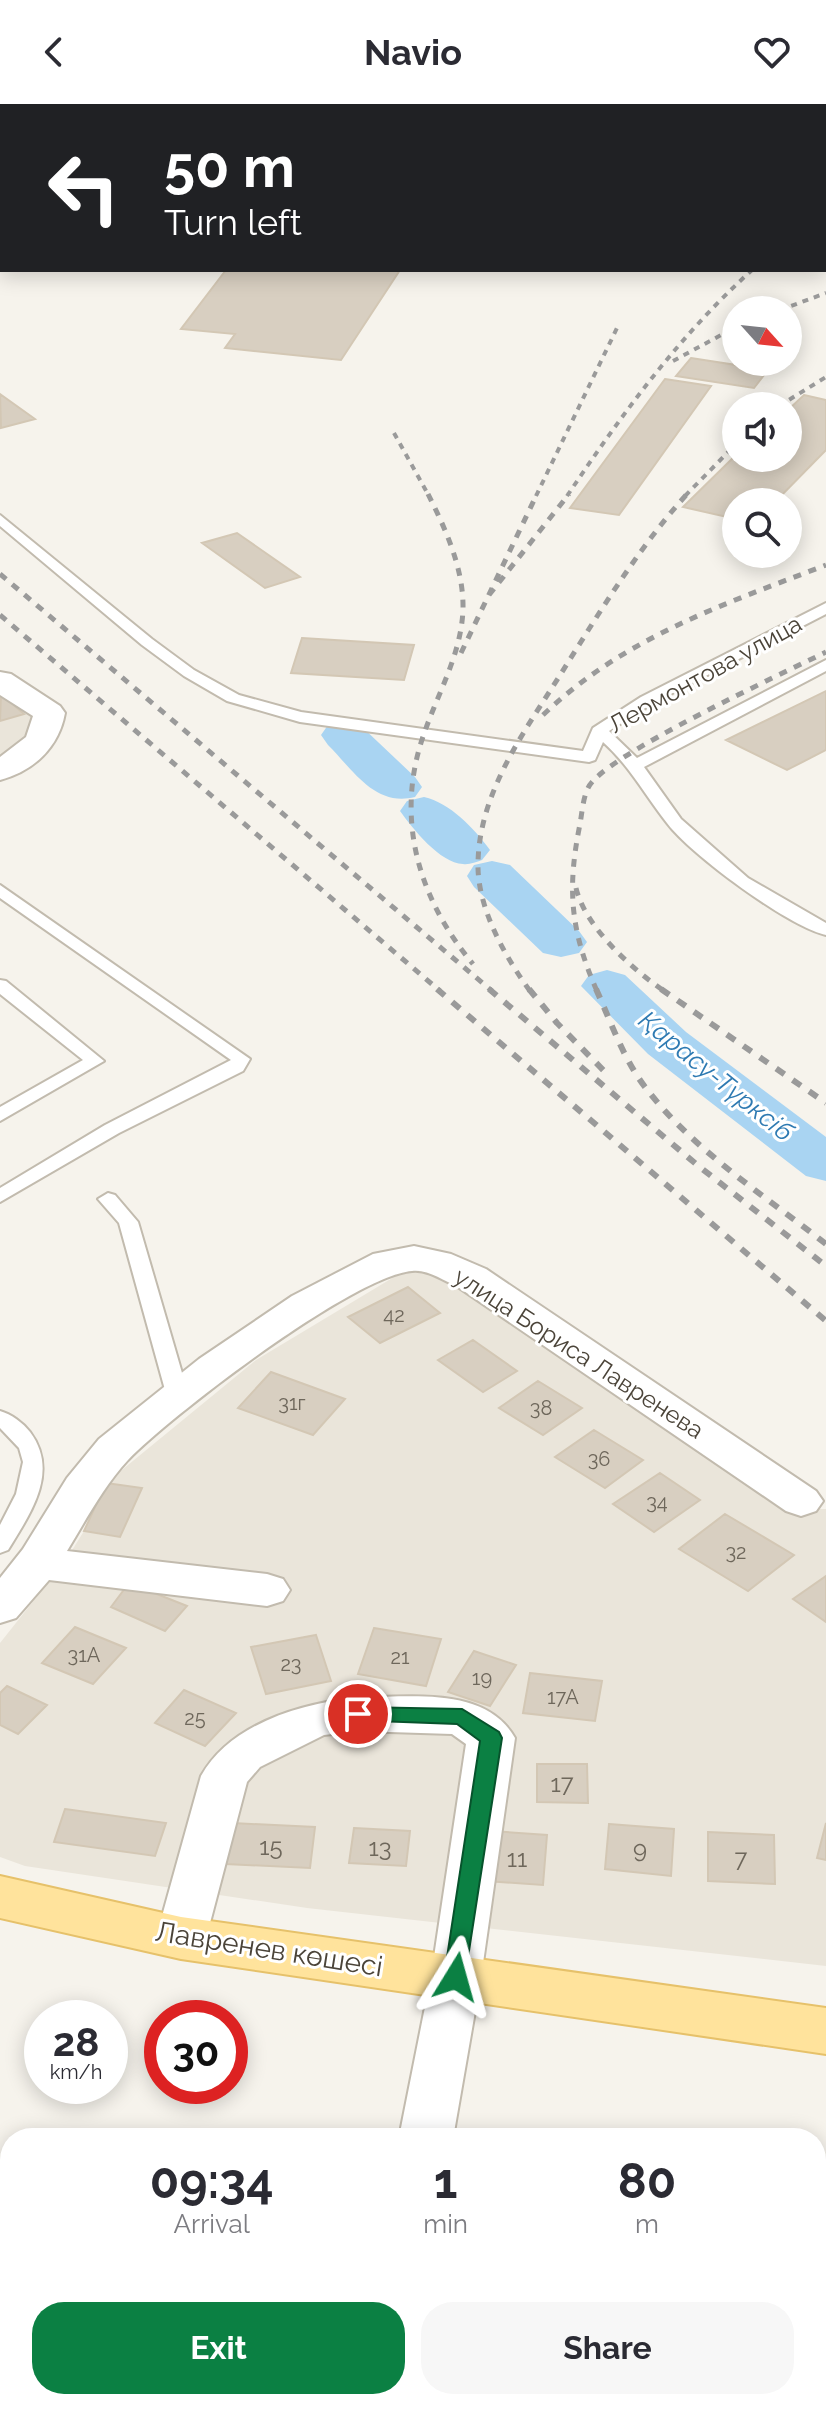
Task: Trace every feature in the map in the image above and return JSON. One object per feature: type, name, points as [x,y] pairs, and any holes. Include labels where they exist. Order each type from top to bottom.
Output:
[{"type":"main road","name":"Лавренев көшесі","points":[[0,1897],[181,1938],[826,2031]]},
{"type":"street","points":[[0,681],[49,713],[46,734],[28,755],[0,770]]},
{"type":"street","name":"улица Бориса Лавренева","points":[[0,1607],[19,1554],[106,1459],[178,1397],[229,1357],[345,1280],[412,1257],[442,1264],[472,1278],[801,1501]]},
{"type":"street","points":[[19,1554],[267,1590]]},
{"type":"street","points":[[181,1938],[225,1776],[243,1755],[315,1719],[358,1714],[462,1717],[491,1738],[456,1977],[428,2128]]},
{"type":"lane","points":[[0,519],[147,642],[189,673],[233,698],[300,717],[589,757],[599,731]]},
{"type":"lane","name":"Лермонтова улица","points":[[826,608],[647,700],[599,731],[626,754],[675,823],[742,882],[826,930]]},
{"type":"lane","points":[[634,766],[826,665]]},
{"type":"lane","points":[[0,890],[241,1059],[236,1067],[112,1129],[0,1196]]},
{"type":"lane","points":[[0,985],[95,1061],[0,1115]]},
{"type":"lane","points":[[108,1199],[128,1222],[178,1397]]},
{"type":"lane","points":[[0,1418],[15,1427],[33,1449],[34,1482],[19,1554]]},
{"type":"shaded area","points":[[0,687],[35,716],[27,743],[0,764]]},
{"type":"shaded area","points":[[426,1269],[456,1278],[802,1509],[826,1509],[826,1966],[307,1908],[25,1866],[0,1857],[0,1643],[66,1560],[84,1531],[106,1483],[256,1360],[404,1271]]},
{"type":"building","points":[[224,272],[399,272],[341,360],[225,348],[235,334],[181,329]]},
{"type":"building","points":[[691,358],[722,363],[722,376],[763,376],[754,388],[676,376]]},
{"type":"building","points":[[665,379],[711,386],[619,515],[570,508]]},
{"type":"building","points":[[0,394],[35,419],[1,428]]},
{"type":"building","points":[[802,397],[826,400],[826,450],[789,488],[722,488],[722,516],[683,507],[722,469],[722,472],[802,472]]},
{"type":"building","points":[[237,533],[300,577],[265,588],[202,543]]},
{"type":"building","points":[[302,638],[414,645],[404,680],[291,673]]},
{"type":"building","points":[[826,691],[826,750],[787,770],[726,740]]},
{"type":"building","points":[[1,694],[24,714],[0,721]]},
{"type":"building","points":[[408,1287],[440,1313],[380,1343],[348,1317]]},
{"type":"building","points":[[473,1340],[517,1371],[483,1392],[438,1360]]},
{"type":"building","points":[[271,1372],[345,1399],[313,1435],[238,1408]]},
{"type":"building","points":[[538,1381],[582,1408],[543,1435],[499,1408]]},
{"type":"building","points":[[594,1430],[643,1460],[605,1488],[555,1457]]},
{"type":"building","points":[[660,1473],[700,1500],[654,1532],[613,1504]]},
{"type":"building","points":[[106,1483],[142,1488],[120,1537],[84,1531]]},
{"type":"building","points":[[725,1514],[794,1555],[748,1591],[679,1549]]},
{"type":"building","points":[[826,1576],[826,1622],[793,1599]]},
{"type":"building","points":[[129,1583],[187,1606],[165,1631],[111,1607]]},
{"type":"building","points":[[75,1627],[126,1648],[93,1684],[42,1663]]},
{"type":"building","points":[[374,1628],[441,1639],[426,1686],[358,1674]]},
{"type":"building","points":[[316,1635],[331,1681],[266,1694],[251,1647]]},
{"type":"building","points":[[474,1651],[516,1665],[490,1706],[448,1692]]},
{"type":"building","points":[[530,1673],[602,1681],[595,1721],[523,1713]]},
{"type":"building","points":[[7,1686],[47,1705],[18,1734],[0,1725],[0,1693]]},
{"type":"building","points":[[184,1690],[236,1713],[205,1746],[155,1723]]},
{"type":"building","points":[[537,1764],[587,1764],[588,1803],[537,1802]]},
{"type":"building","points":[[65,1809],[166,1823],[155,1856],[54,1842]]},
{"type":"building","points":[[232,1823],[315,1827],[310,1868],[226,1864]]},
{"type":"building","points":[[826,1823],[826,1860],[817,1858]]},
{"type":"building","points":[[609,1824],[674,1829],[671,1876],[605,1869]]},
{"type":"building","points":[[354,1828],[410,1831],[406,1866],[349,1863]]},
{"type":"building","points":[[492,1831],[547,1835],[543,1885],[487,1881]]},
{"type":"building","points":[[708,1832],[774,1835],[775,1884],[708,1881]]},
{"type":"waterway","name":"Қарасу-Түрксіб","points":[[344,735],[398,787]]},
{"type":"waterway","name":"Қарасу-Түрксіб","points":[[424,811],[465,850]]},
{"type":"waterway","name":"Қарасу-Түрксіб","points":[[492,876],[561,942]]},
{"type":"waterway","name":"Қарасу-Түрксіб","points":[[607,986],[667,1043],[826,1164]]},
{"type":"railway","points":[[567,496],[653,377],[700,322],[750,272]]},
{"type":"railway","points":[[802,302],[826,293]]},
{"type":"railway","points":[[536,496],[617,328]]},
{"type":"railway","points":[[673,361],[722,335]]},
{"type":"railway","points":[[802,392],[826,377]]},
{"type":"railway","points":[[394,433],[428,495]]},
{"type":"railway","points":[[685,496],[722,458]]},
{"type":"railway","points":[[461,653],[537,494]]},
{"type":"railway","points":[[489,595],[569,494]]},
{"type":"railway","points":[[530,991],[503,949],[483,901],[478,868],[486,812],[508,760],[537,711],[624,576],[687,494]]},
{"type":"railway","points":[[428,495],[457,565],[463,610],[454,657],[416,762],[412,824],[416,854],[425,883],[438,911],[473,964]]},
{"type":"railway","points":[[543,715],[607,664],[641,644],[712,609],[826,565]]},
{"type":"railway","points":[[0,574],[492,991]]},
{"type":"railway","points":[[0,615],[440,991]]},
{"type":"railway","points":[[597,991],[576,928],[573,889],[576,847],[588,788],[600,774],[658,737],[826,652]]},
{"type":"railway","points":[[576,888],[581,903],[599,932],[624,959],[664,991]]},
{"type":"railway","points":[[437,989],[826,1321]]},
{"type":"railway","points":[[489,989],[696,1164],[826,1266]]},
{"type":"railway","points":[[529,989],[557,1023],[609,1076]]},
{"type":"railway","points":[[596,989],[630,1064],[664,1110],[707,1152],[826,1244]]},
{"type":"railway","points":[[661,989],[826,1103]]},
{"type":"route","points":[[358,1714],[462,1717],[491,1738],[456,1977]]}]
